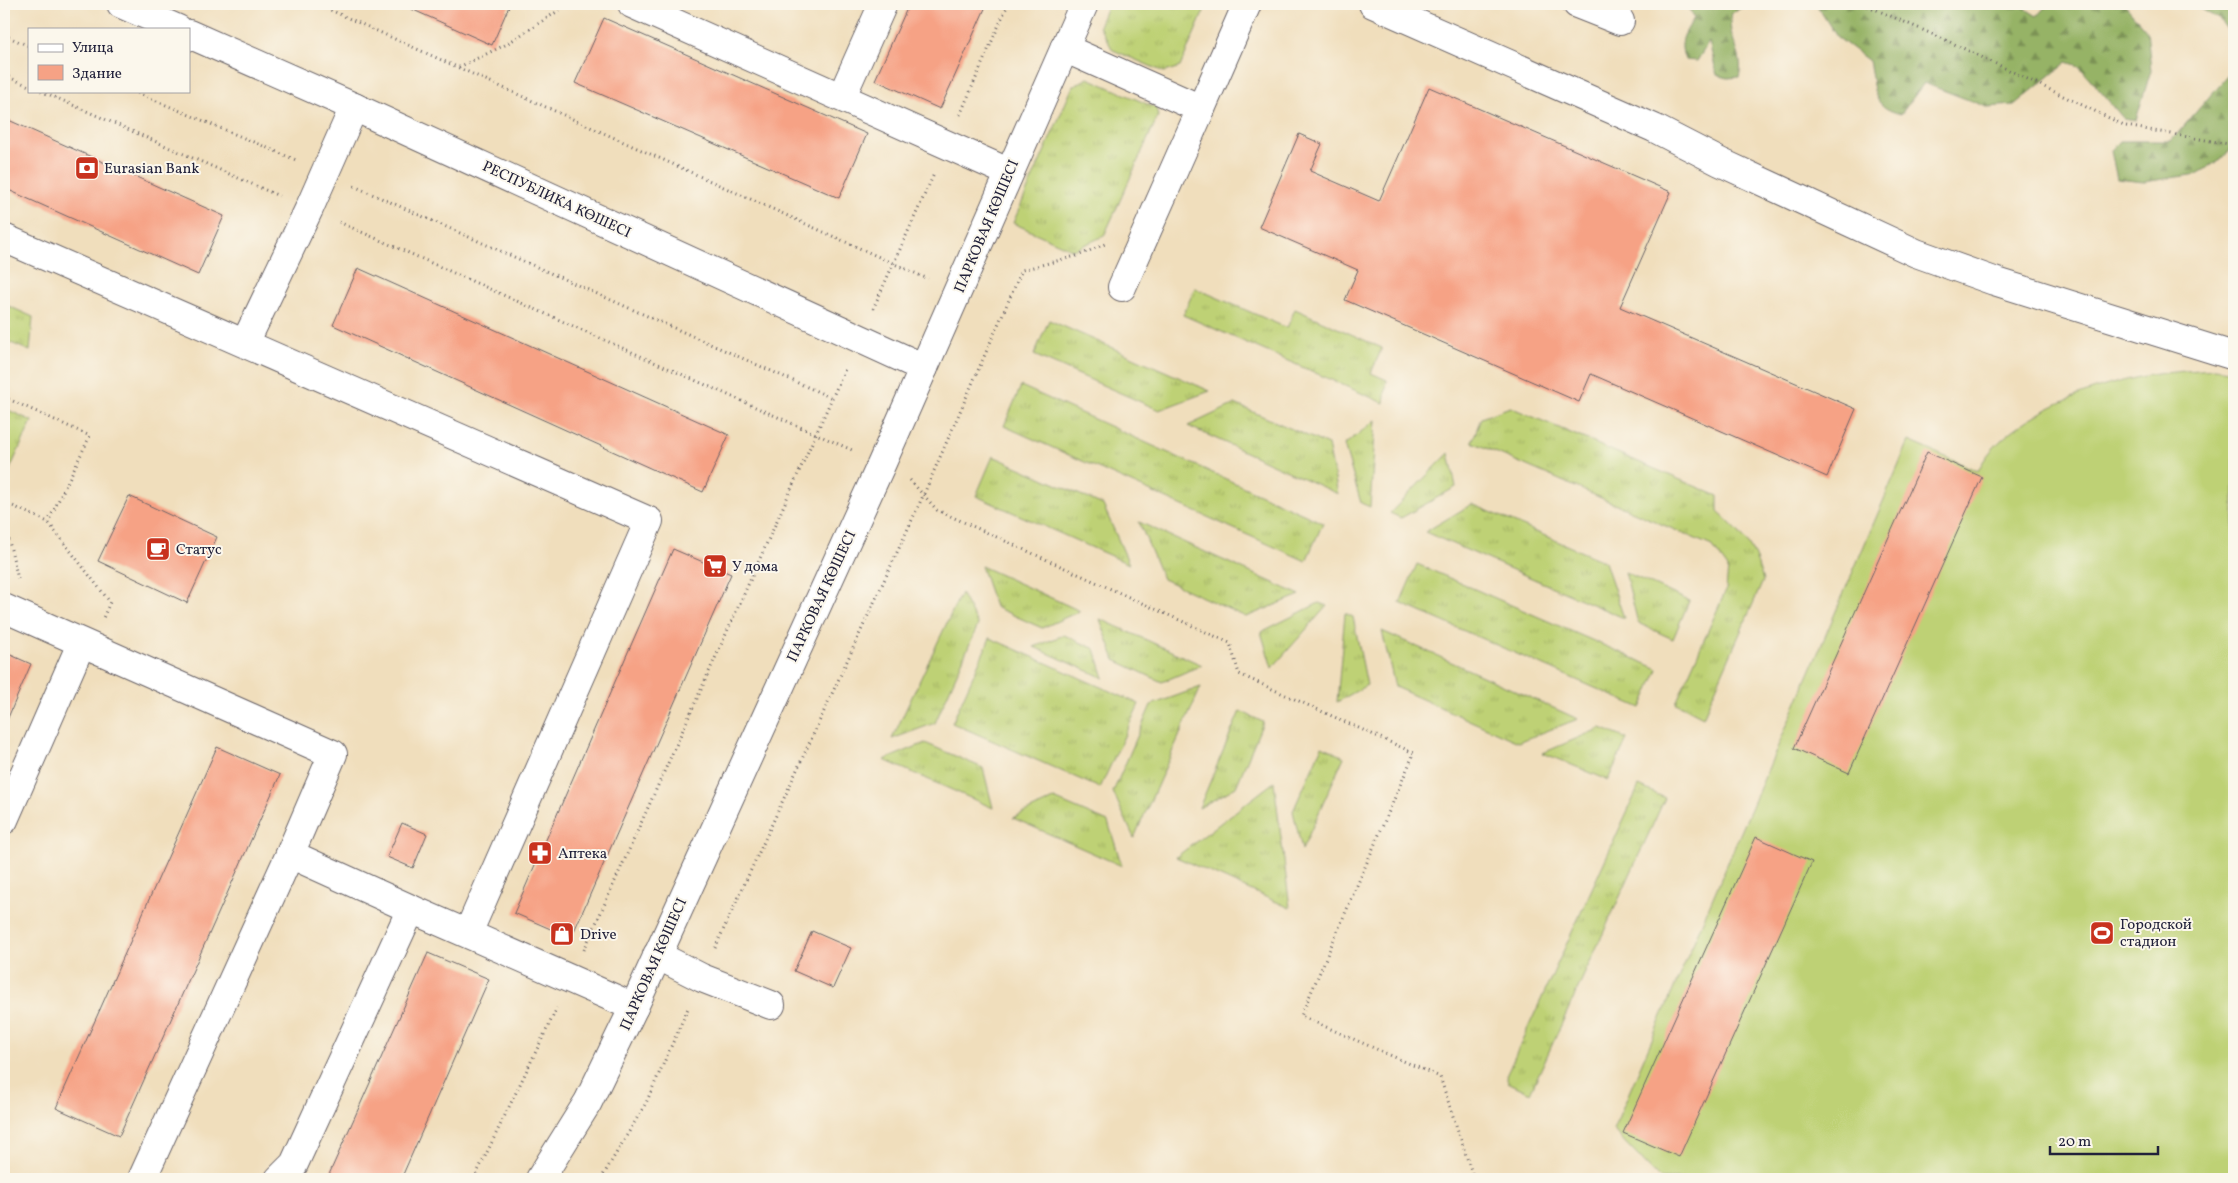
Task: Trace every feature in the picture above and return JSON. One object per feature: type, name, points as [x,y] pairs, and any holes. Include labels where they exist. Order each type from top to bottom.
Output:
[{"type":"street","points":[[121,4],[176,28]]},
{"type":"street","points":[[632,4],[842,96],[1008,172]]},
{"type":"street","points":[[842,96],[883,4]]},
{"type":"street","name":"ПАРКОВАЯ КӨШЕСІ","points":[[540,1179],[588,1102],[634,1008],[924,368],[1008,172],[1084,4]]},
{"type":"street","points":[[1122,287],[1247,4]]},
{"type":"street","points":[[1373,4],[1654,128],[1720,162],[1916,253],[1994,281],[2234,356]]},
{"type":"street","points":[[1577,4],[1620,21]]},
{"type":"street","name":"РЕСПУБЛИКА КӨШЕСІ","points":[[190,34],[354,106],[924,368]]},
{"type":"street","points":[[1064,48],[1201,109]]},
{"type":"street","points":[[245,343],[309,209],[354,106]]},
{"type":"street","points":[[4,238],[649,521],[468,933]]},
{"type":"street","points":[[15,613],[333,754],[290,854],[142,1179]]},
{"type":"street","points":[[4,820],[86,646]]},
{"type":"street","points":[[290,854],[634,1008]]},
{"type":"street","points":[[279,1179],[294,1164],[411,909]]},
{"type":"street","points":[[657,955],[702,978],[770,1005]]},
{"type":"path","points":[[317,4],[893,263]]},
{"type":"path","points":[[458,67],[505,45],[569,4]]},
{"type":"path","points":[[1863,4],[2126,126],[2234,145]]},
{"type":"path","points":[[4,35],[28,46]]},
{"type":"path","points":[[4,75],[28,86]]},
{"type":"path","points":[[43,92],[816,434],[571,979],[474,1179]]},
{"type":"path","points":[[135,92],[325,173],[832,398]]},
{"type":"path","points":[[601,1179],[646,1103],[923,496],[1022,270],[1080,255],[1108,243]]},
{"type":"path","points":[[4,397],[90,436],[48,522]]},
{"type":"path","points":[[908,478],[937,510],[1230,643],[1239,674],[1414,753],[1301,1016],[1440,1077],[1474,1179]]},
{"type":"path","points":[[4,502],[48,522],[110,602],[86,646]]},
{"type":"path","points":[[4,520],[15,613]]},
{"type":"green space","points":[[1108,4],[1207,4],[1180,67],[1164,72],[1113,50],[1099,26]]},
{"type":"green space","points":[[1683,4],[1748,4],[1732,13],[1730,22],[1740,60],[1739,77],[1728,78],[1717,75],[1709,42],[1697,61],[1685,60],[1682,48],[1683,38],[1694,18],[1689,8]]},
{"type":"green space","points":[[1816,4],[2018,4],[2037,16],[2046,6],[2045,4],[2124,4],[2147,31],[2151,70],[2136,120],[2123,118],[2079,66],[2067,62],[2014,105],[1987,107],[1924,83],[1901,114],[1884,107],[1879,101],[1874,88],[1869,61],[1837,37]]},
{"type":"green space","points":[[2193,4],[2234,4],[2234,39],[2220,20]]},
{"type":"green space","points":[[2234,68],[2234,145],[2221,160],[2197,174],[2144,182],[2117,179],[2111,151],[2120,141],[2171,141]]},
{"type":"green space","points":[[1088,78],[1156,108],[1158,116],[1104,236],[1073,250],[1013,223],[1073,86]]},
{"type":"green space","points":[[1195,288],[1287,328],[1295,309],[1382,348],[1371,373],[1387,380],[1384,403],[1183,315]]},
{"type":"green space","points":[[4,304],[33,317],[30,351],[4,340]]},
{"type":"green space","points":[[1049,320],[1210,391],[1159,410],[1034,355]]},
{"type":"green space","points":[[2215,369],[2234,372],[2234,1179],[1660,1179],[1613,1130],[1909,441],[1978,471],[1991,451],[2010,433],[2033,417],[2060,403],[2115,383],[2142,377],[2171,372]]},
{"type":"green space","points":[[1021,386],[1323,523],[1306,561],[1004,426]]},
{"type":"green space","points":[[1235,404],[1328,445],[1338,494],[1188,426]]},
{"type":"green space","points":[[1510,407],[1718,496],[1718,512],[1747,542],[1756,559],[1763,581],[1703,717],[1676,703],[1726,590],[1728,568],[1712,546],[1472,442],[1481,418]]},
{"type":"green space","points":[[4,408],[32,421],[4,482]]},
{"type":"green space","points":[[1376,420],[1370,507],[1361,503],[1344,445]]},
{"type":"green space","points":[[1449,453],[1456,487],[1401,518],[1390,513]]},
{"type":"green space","points":[[993,456],[1103,505],[1129,564],[976,496]]},
{"type":"green space","points":[[1472,504],[1605,562],[1624,618],[1425,532]]},
{"type":"green space","points":[[1139,522],[1300,595],[1246,617],[1163,579]]},
{"type":"green space","points":[[1417,564],[1658,669],[1641,708],[1400,603]]},
{"type":"green space","points":[[981,566],[1080,611],[1042,628],[995,607]]},
{"type":"green space","points":[[1625,572],[1689,601],[1673,639],[1638,623]]},
{"type":"green space","points":[[961,593],[978,625],[935,723],[892,739]]},
{"type":"green space","points":[[1319,603],[1327,606],[1272,668],[1261,632]]},
{"type":"green space","points":[[1345,613],[1353,617],[1367,685],[1337,702]]},
{"type":"green space","points":[[1100,619],[1202,665],[1162,682],[1115,660]]},
{"type":"green space","points":[[1382,631],[1578,719],[1518,742],[1395,687]]},
{"type":"green space","points":[[1064,635],[1095,649],[1104,678],[1034,647]]},
{"type":"green space","points":[[990,638],[1139,704],[1100,788],[952,723]]},
{"type":"green space","points":[[1201,687],[1134,838],[1113,792],[1151,705]]},
{"type":"green space","points":[[1240,711],[1263,722],[1236,787],[1199,808]]},
{"type":"green space","points":[[1601,728],[1627,739],[1608,780],[1543,753]]},
{"type":"green space","points":[[925,743],[983,768],[993,808],[884,760]]},
{"type":"green space","points":[[1322,746],[1344,757],[1302,850],[1293,811]]},
{"type":"green space","points":[[1274,782],[1290,908],[1176,857]]},
{"type":"green space","points":[[1639,786],[1665,798],[1530,1093],[1508,1082],[1506,1076]]},
{"type":"green space","points":[[1054,799],[1108,822],[1122,866],[1013,818]]},
{"type":"building","points":[[400,4],[510,4],[492,45]]},
{"type":"building","points":[[909,4],[987,4],[940,109],[875,80]]},
{"type":"building","points":[[604,18],[867,134],[839,198],[575,83]]},
{"type":"building","points":[[1429,87],[1671,192],[1620,307],[1856,409],[1827,477],[1591,374],[1579,402],[1345,300],[1358,270],[1259,227],[1299,134],[1322,144],[1310,171],[1379,201]]},
{"type":"building","points":[[4,118],[224,216],[198,275],[4,188]]},
{"type":"building","points":[[358,268],[729,435],[703,492],[333,325]]},
{"type":"building","points":[[1927,452],[1982,477],[1849,773],[1794,748]]},
{"type":"building","name":"Статус","points":[[129,496],[217,537],[187,603],[98,561]]},
{"type":"building","points":[[673,549],[731,574],[571,938],[514,913]]},
{"type":"building","points":[[4,652],[31,664],[4,727]]},
{"type":"building","points":[[217,747],[280,775],[119,1136],[56,1108]]},
{"type":"building","points":[[402,823],[427,834],[413,868],[387,857]]},
{"type":"building","points":[[1756,837],[1812,862],[1679,1157],[1623,1133]]},
{"type":"building","points":[[812,931],[851,948],[833,988],[794,971]]},
{"type":"building","points":[[428,953],[489,979],[401,1179],[327,1179]]},
{"type":"place","name":"Eurasian Bank","points":[[87,168]]},
{"type":"place","name":"Статус","points":[[158,549]]},
{"type":"place","name":"У дома","points":[[715,566]]},
{"type":"place","name":"Аптека","points":[[540,853]]},
{"type":"place","name":"Городской стадион","points":[[2102,933]]},
{"type":"place","name":"Drive","points":[[562,934]]}]
